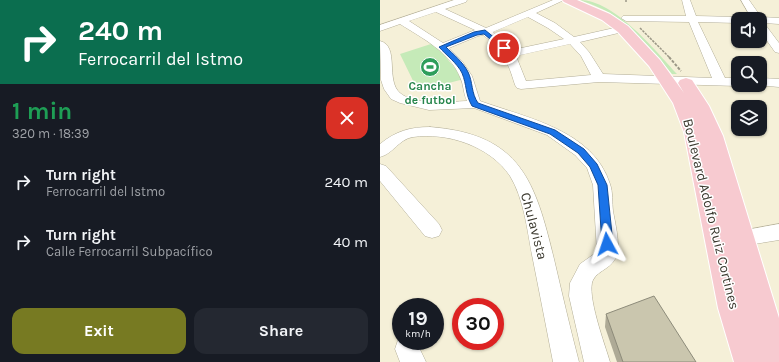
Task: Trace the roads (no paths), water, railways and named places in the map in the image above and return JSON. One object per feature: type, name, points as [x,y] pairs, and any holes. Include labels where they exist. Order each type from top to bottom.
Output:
[{"type":"main road","name":"Boulevard Adolfo Ruiz Cortines","points":[[568,0],[606,17],[624,21]]},
{"type":"main road","name":"Boulevard Adolfo Ruiz Cortines","points":[[590,0],[624,21],[670,62],[682,103],[694,132],[733,308],[750,362]]},
{"type":"main road","name":"Boulevard Adolfo Ruiz Cortines","points":[[676,80],[700,106],[713,136],[761,311],[779,362]]},
{"type":"main road","points":[[733,308],[761,311]]},
{"type":"street","points":[[382,27],[462,0]]},
{"type":"street","points":[[442,47],[476,33],[485,32],[560,0]]},
{"type":"street","points":[[686,0],[692,19],[720,81]]},
{"type":"street","points":[[744,0],[752,12]]},
{"type":"street","points":[[624,21],[626,1]]},
{"type":"street","points":[[437,9],[485,32],[498,42],[509,54],[516,68],[521,85],[599,78],[731,82]]},
{"type":"street","points":[[530,14],[550,24],[584,52],[599,78]]},
{"type":"street","points":[[509,54],[572,41],[624,21],[692,19],[731,20]]},
{"type":"street","points":[[767,20],[779,21]]},
{"type":"street","points":[[401,21],[442,47],[453,57],[465,72],[470,97],[475,104]]},
{"type":"street","points":[[767,34],[779,50]]},
{"type":"street","points":[[380,44],[385,49],[387,78],[390,90],[396,97],[408,101],[436,106],[456,107],[475,104],[552,132],[581,151],[594,166],[602,185],[607,253],[604,259],[587,271],[581,283],[580,296],[598,362]]},
{"type":"street","points":[[767,82],[779,83]]},
{"type":"street","name":"Chulavista","points":[[380,152],[403,135],[424,131],[474,140],[488,148],[514,170],[525,189],[533,212],[566,362]]},
{"type":"street","points":[[380,170],[432,230]]},
{"type":"street","points":[[742,238],[779,232]]},
{"type":"place","name":"Cancha de futbol","points":[[430,67]]}]
